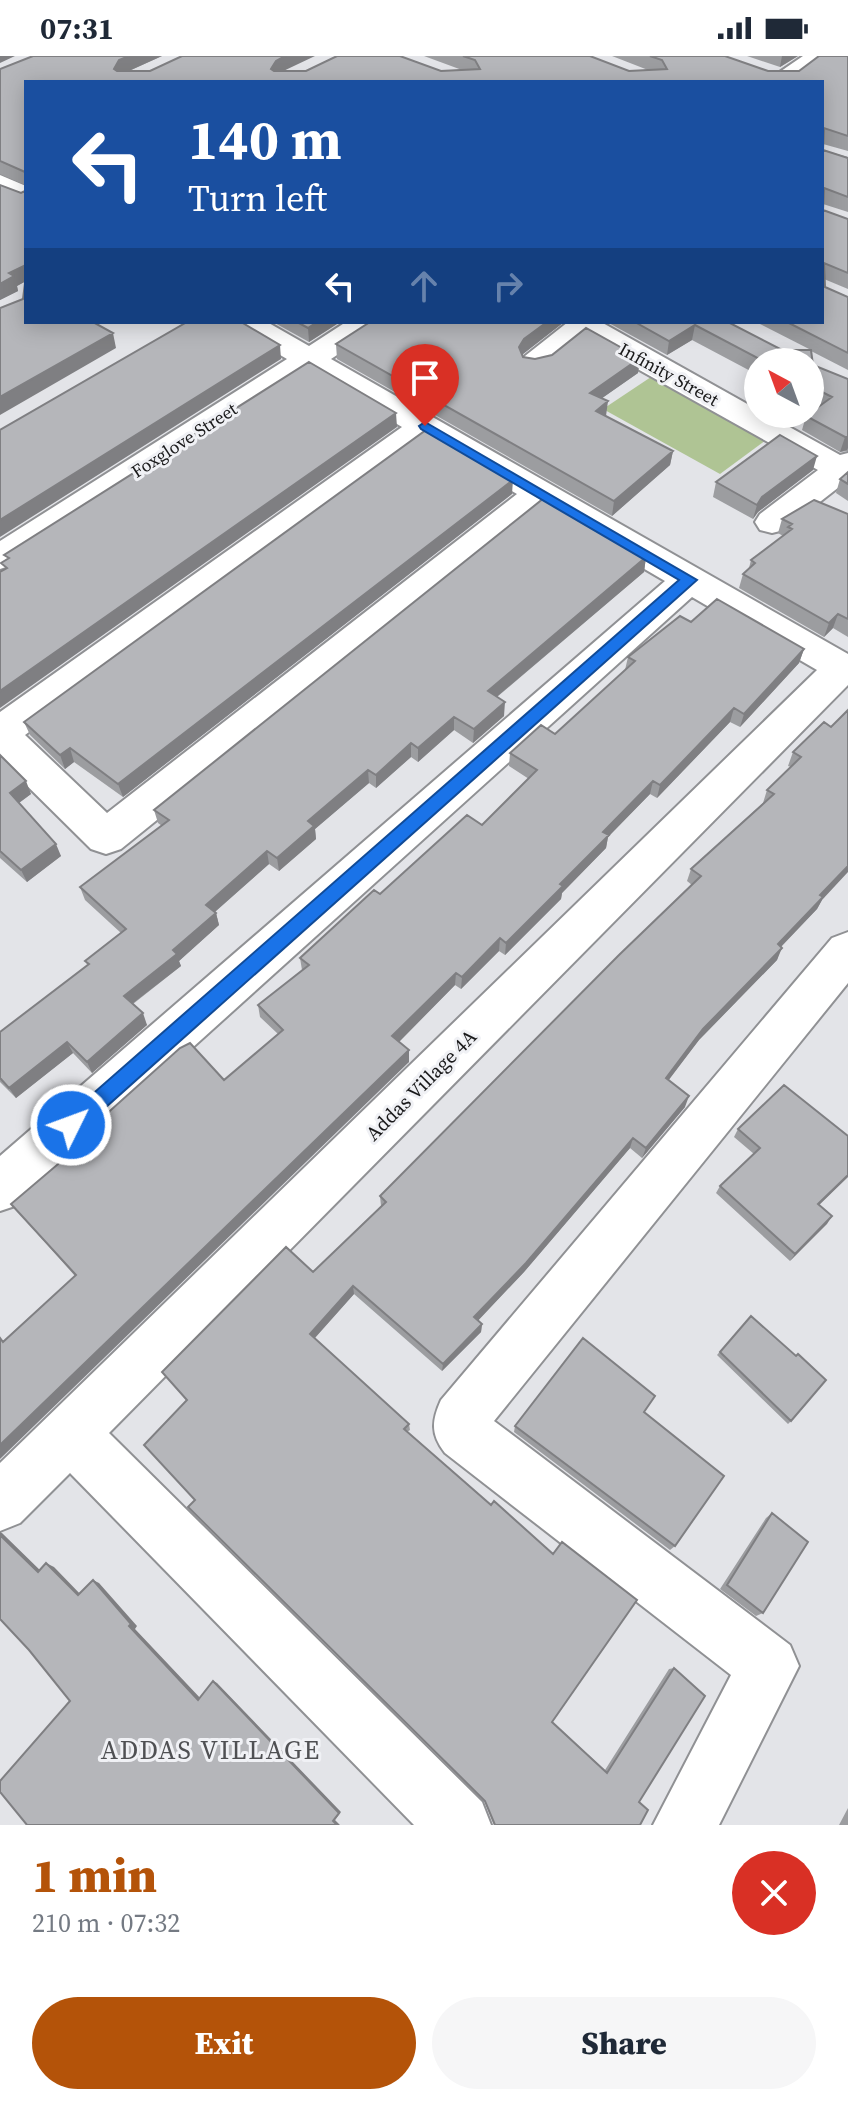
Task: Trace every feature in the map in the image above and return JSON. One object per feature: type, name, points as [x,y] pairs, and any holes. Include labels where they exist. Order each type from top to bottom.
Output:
[{"type":"street","points":[[756,70],[780,80],[820,56]]},
{"type":"street","points":[[0,183],[24,196]]},
{"type":"street","points":[[249,324],[845,670]]},
{"type":"street","name":"Foxglove Street","points":[[0,557],[364,324]]},
{"type":"street","points":[[536,363],[584,324]]},
{"type":"street","name":"Infinity Street","points":[[584,324],[844,466]]},
{"type":"street","points":[[425,426],[0,734],[106,837],[540,493]]},
{"type":"street","points":[[772,522],[820,503],[844,466]]},
{"type":"street","points":[[0,1188],[689,580]]},
{"type":"street","name":"Addas Village 4A","points":[[0,1503],[845,670]]},
{"type":"street","points":[[685,1825],[769,1666],[465,1433],[460,1419],[848,951]]},
{"type":"street","points":[[70,1433],[459,1825]]},
{"type":"green space","points":[[654,375],[744,423],[744,428],[753,428],[770,437],[720,474],[603,409]]},
{"type":"building","points":[[33,56],[129,56],[119,60],[114,69],[150,71],[182,56],[285,56],[276,61],[271,69],[306,71],[337,56],[400,56],[441,71],[480,69],[475,60],[463,56],[590,56],[629,71],[667,69],[662,60],[650,56],[725,56],[768,71],[799,71],[819,56],[848,56],[848,136],[824,128],[824,80],[24,80],[24,172],[0,161],[0,69]]},
{"type":"building","points":[[824,150],[848,158],[848,197],[824,188]]},
{"type":"building","points":[[0,185],[24,192],[24,266],[9,273],[14,276],[0,284]]},
{"type":"building","points":[[824,210],[848,219],[848,273],[824,263]]},
{"type":"building","points":[[824,263],[825,287],[848,297],[848,353],[791,324],[824,324]]},
{"type":"building","points":[[24,291],[24,324],[97,324],[113,333],[0,397],[0,308],[23,299]]},
{"type":"building","points":[[184,324],[244,324],[280,345],[0,520],[0,430]]},
{"type":"building","points":[[367,324],[544,324],[524,339],[519,347],[523,357],[535,359],[552,355],[586,328],[640,358],[590,393],[608,401],[596,411],[673,451],[614,501],[336,344]]},
{"type":"building","points":[[639,324],[732,324],[778,348],[744,348],[744,351],[695,325],[669,341]]},
{"type":"building","points":[[309,362],[396,413],[0,691],[0,572],[7,568],[1,563],[9,558],[4,555]]},
{"type":"building","points":[[824,369],[848,379],[848,437],[824,426],[824,403],[832,397],[824,393]]},
{"type":"building","points":[[426,430],[513,480],[118,784],[70,748],[60,755],[24,722]]},
{"type":"building","points":[[780,435],[817,456],[762,497],[757,505],[716,482]]},
{"type":"building","points":[[848,472],[848,484],[840,479]]},
{"type":"building","points":[[544,498],[646,557],[488,691],[505,702],[474,729],[454,717],[418,748],[411,743],[376,775],[368,770],[308,821],[314,826],[277,858],[267,851],[206,905],[216,913],[173,950],[177,954],[124,996],[143,1013],[87,1062],[67,1042],[9,1088],[0,1078],[0,1032],[89,964],[85,961],[126,929],[80,887],[169,820],[154,810]]},
{"type":"building","points":[[814,500],[848,514],[848,619],[838,614],[829,623],[743,574],[755,563],[751,560],[792,529],[788,527],[792,524],[782,519]]},
{"type":"building","points":[[717,599],[804,649],[744,714],[734,708],[660,785],[653,781],[603,832],[609,835],[560,884],[563,886],[506,943],[500,938],[462,977],[456,973],[392,1036],[409,1050],[0,1445],[0,1338],[3,1342],[76,1275],[11,1204],[77,1148],[73,1144],[180,1048],[190,1043],[224,1080],[283,1030],[258,1005],[309,965],[300,958],[374,890],[380,894],[467,815],[482,825],[537,770],[510,753],[541,725],[555,734],[635,661],[628,657],[680,616],[691,622]]},
{"type":"building","points":[[848,710],[848,866],[778,944],[782,948],[703,1029],[666,1078],[689,1096],[646,1148],[633,1138],[526,1263],[474,1317],[482,1324],[443,1364],[353,1286],[310,1334],[409,1424],[404,1429],[491,1505],[494,1501],[553,1554],[562,1542],[637,1600],[552,1722],[607,1773],[674,1668],[705,1696],[639,1802],[648,1810],[640,1825],[495,1825],[485,1801],[188,1507],[195,1500],[144,1445],[187,1400],[162,1372],[286,1247],[313,1272],[386,1202],[380,1196],[701,876],[691,869],[774,794],[767,790],[801,757],[793,752],[824,722],[831,727]]},
{"type":"building","points":[[0,755],[26,781],[10,793],[56,844],[21,870],[0,851]]},
{"type":"building","points":[[784,1085],[848,1136],[848,1175],[818,1204],[832,1216],[795,1254],[720,1186],[760,1148],[738,1129]]},
{"type":"building","points":[[751,1316],[826,1380],[791,1421],[720,1352]]},
{"type":"building","points":[[583,1338],[655,1396],[644,1412],[724,1476],[675,1546],[515,1426]]},
{"type":"building","points":[[772,1513],[808,1542],[763,1613],[727,1585]]},
{"type":"building","points":[[0,1535],[38,1572],[46,1563],[78,1595],[93,1580],[131,1624],[129,1626],[198,1700],[213,1681],[339,1813],[333,1821],[337,1825],[27,1825],[0,1792],[0,1781],[70,1701],[0,1619]]},
{"type":"district","name":"ADDAS VILLAGE","points":[[211,1750]]},
{"type":"route","points":[[71,1125],[689,580],[425,426]]}]
